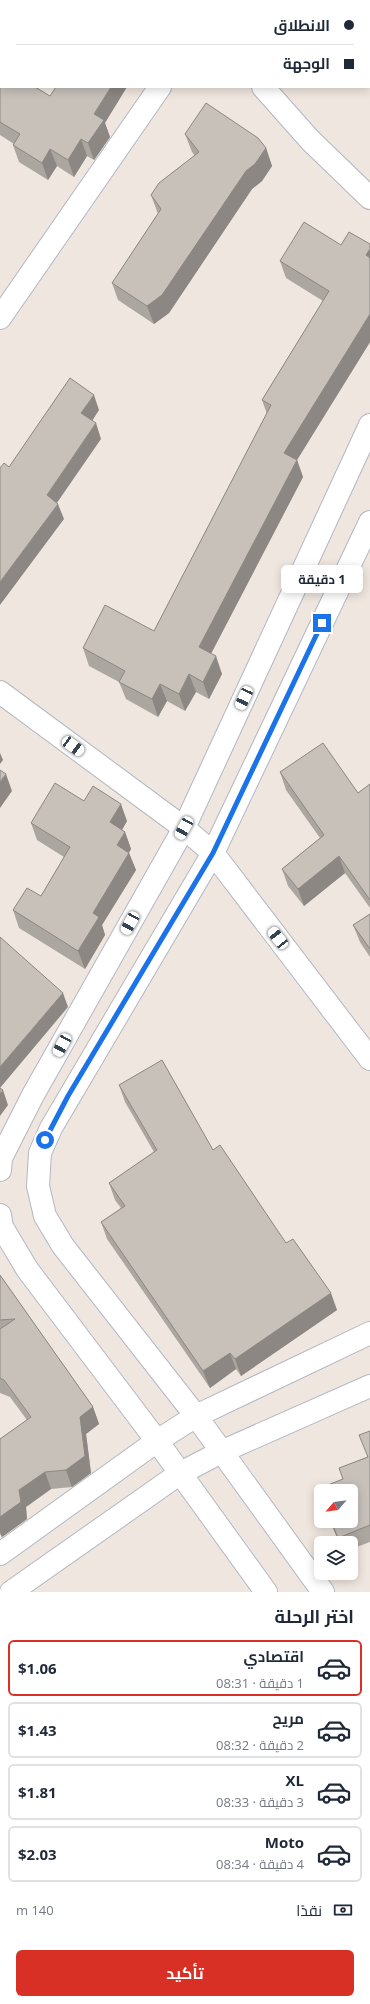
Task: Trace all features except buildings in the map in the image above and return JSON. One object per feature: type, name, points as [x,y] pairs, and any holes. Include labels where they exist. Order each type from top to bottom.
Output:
[{"type":"street","points":[[0,318],[159,88]]},
{"type":"street","points":[[264,88],[310,140],[370,198]]},
{"type":"street","points":[[0,1170],[1,1158],[26,1108],[184,828],[370,425]]},
{"type":"street","points":[[323,1592],[196,1416],[63,1246],[45,1216],[38,1186],[40,1153],[50,1128],[213,853],[370,522]]},
{"type":"street","points":[[0,692],[184,828],[213,853],[370,1059]]},
{"type":"street","points":[[0,1215],[2,1227],[27,1269],[157,1441],[179,1474],[266,1592]]},
{"type":"street","points":[[0,1554],[157,1441],[196,1416],[370,1333]]},
{"type":"street","points":[[11,1592],[179,1474],[221,1452],[370,1386]]},
{"type":"route","points":[[45,1140],[68,1096],[92,1059],[213,853],[322,623]]}]
